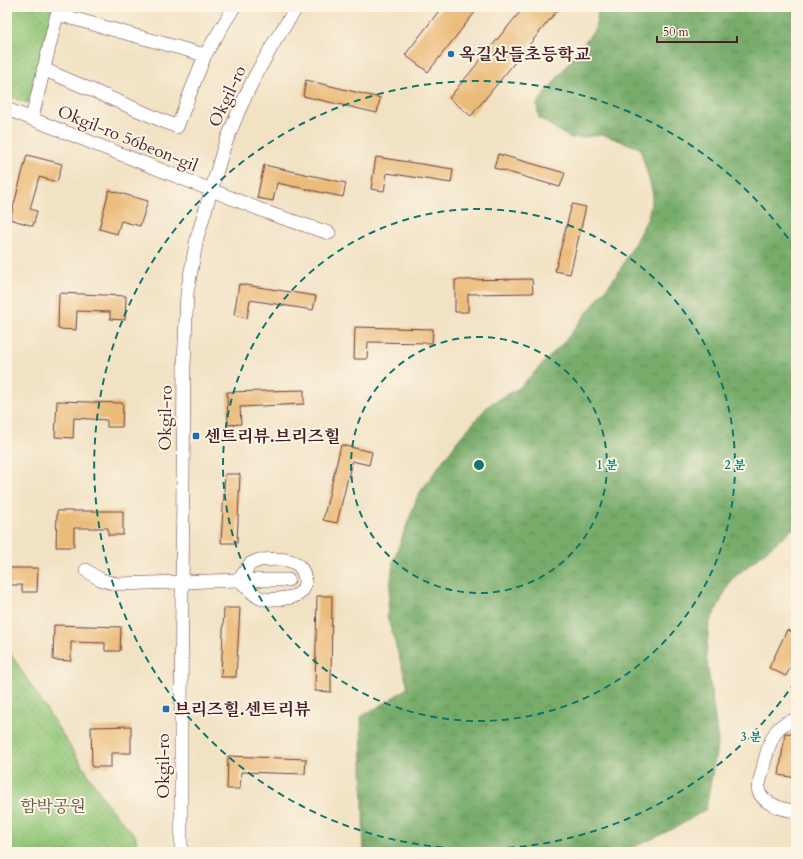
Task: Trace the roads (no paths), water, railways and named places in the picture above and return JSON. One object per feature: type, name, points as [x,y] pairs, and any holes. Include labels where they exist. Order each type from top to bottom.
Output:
[{"type":"street","points":[[44,69],[57,14],[205,55],[234,7]]},
{"type":"street","name":"Okgil-ro","points":[[181,852],[184,366],[187,293],[197,238],[224,147],[255,76],[297,7]]},
{"type":"street","name":"Okgil-ro 56beon-gil","points":[[32,118],[44,69],[177,127],[205,55]]},
{"type":"street","name":"Okgil-ro 56beon-gil","points":[[7,109],[274,215],[329,233]]},
{"type":"street","points":[[280,559],[288,560],[296,564],[302,571],[305,580],[303,588],[299,594],[290,598],[262,599],[254,594],[239,580],[250,564],[259,560],[280,559]]},
{"type":"street","points":[[86,570],[98,580],[110,583],[288,580]]},
{"type":"street","points":[[796,720],[787,722],[779,728],[772,739],[758,788],[759,794],[764,800],[796,811]]},
{"type":"place","name":"옥길산들초등학교","points":[[451,54]]},
{"type":"place","name":"센트리뷰.브리즈힐","points":[[196,436]]},
{"type":"place","name":"브리즈힐.센트리뷰","points":[[166,709]]},
{"type":"park label","name":"함박공원","points":[[53,806]]}]
